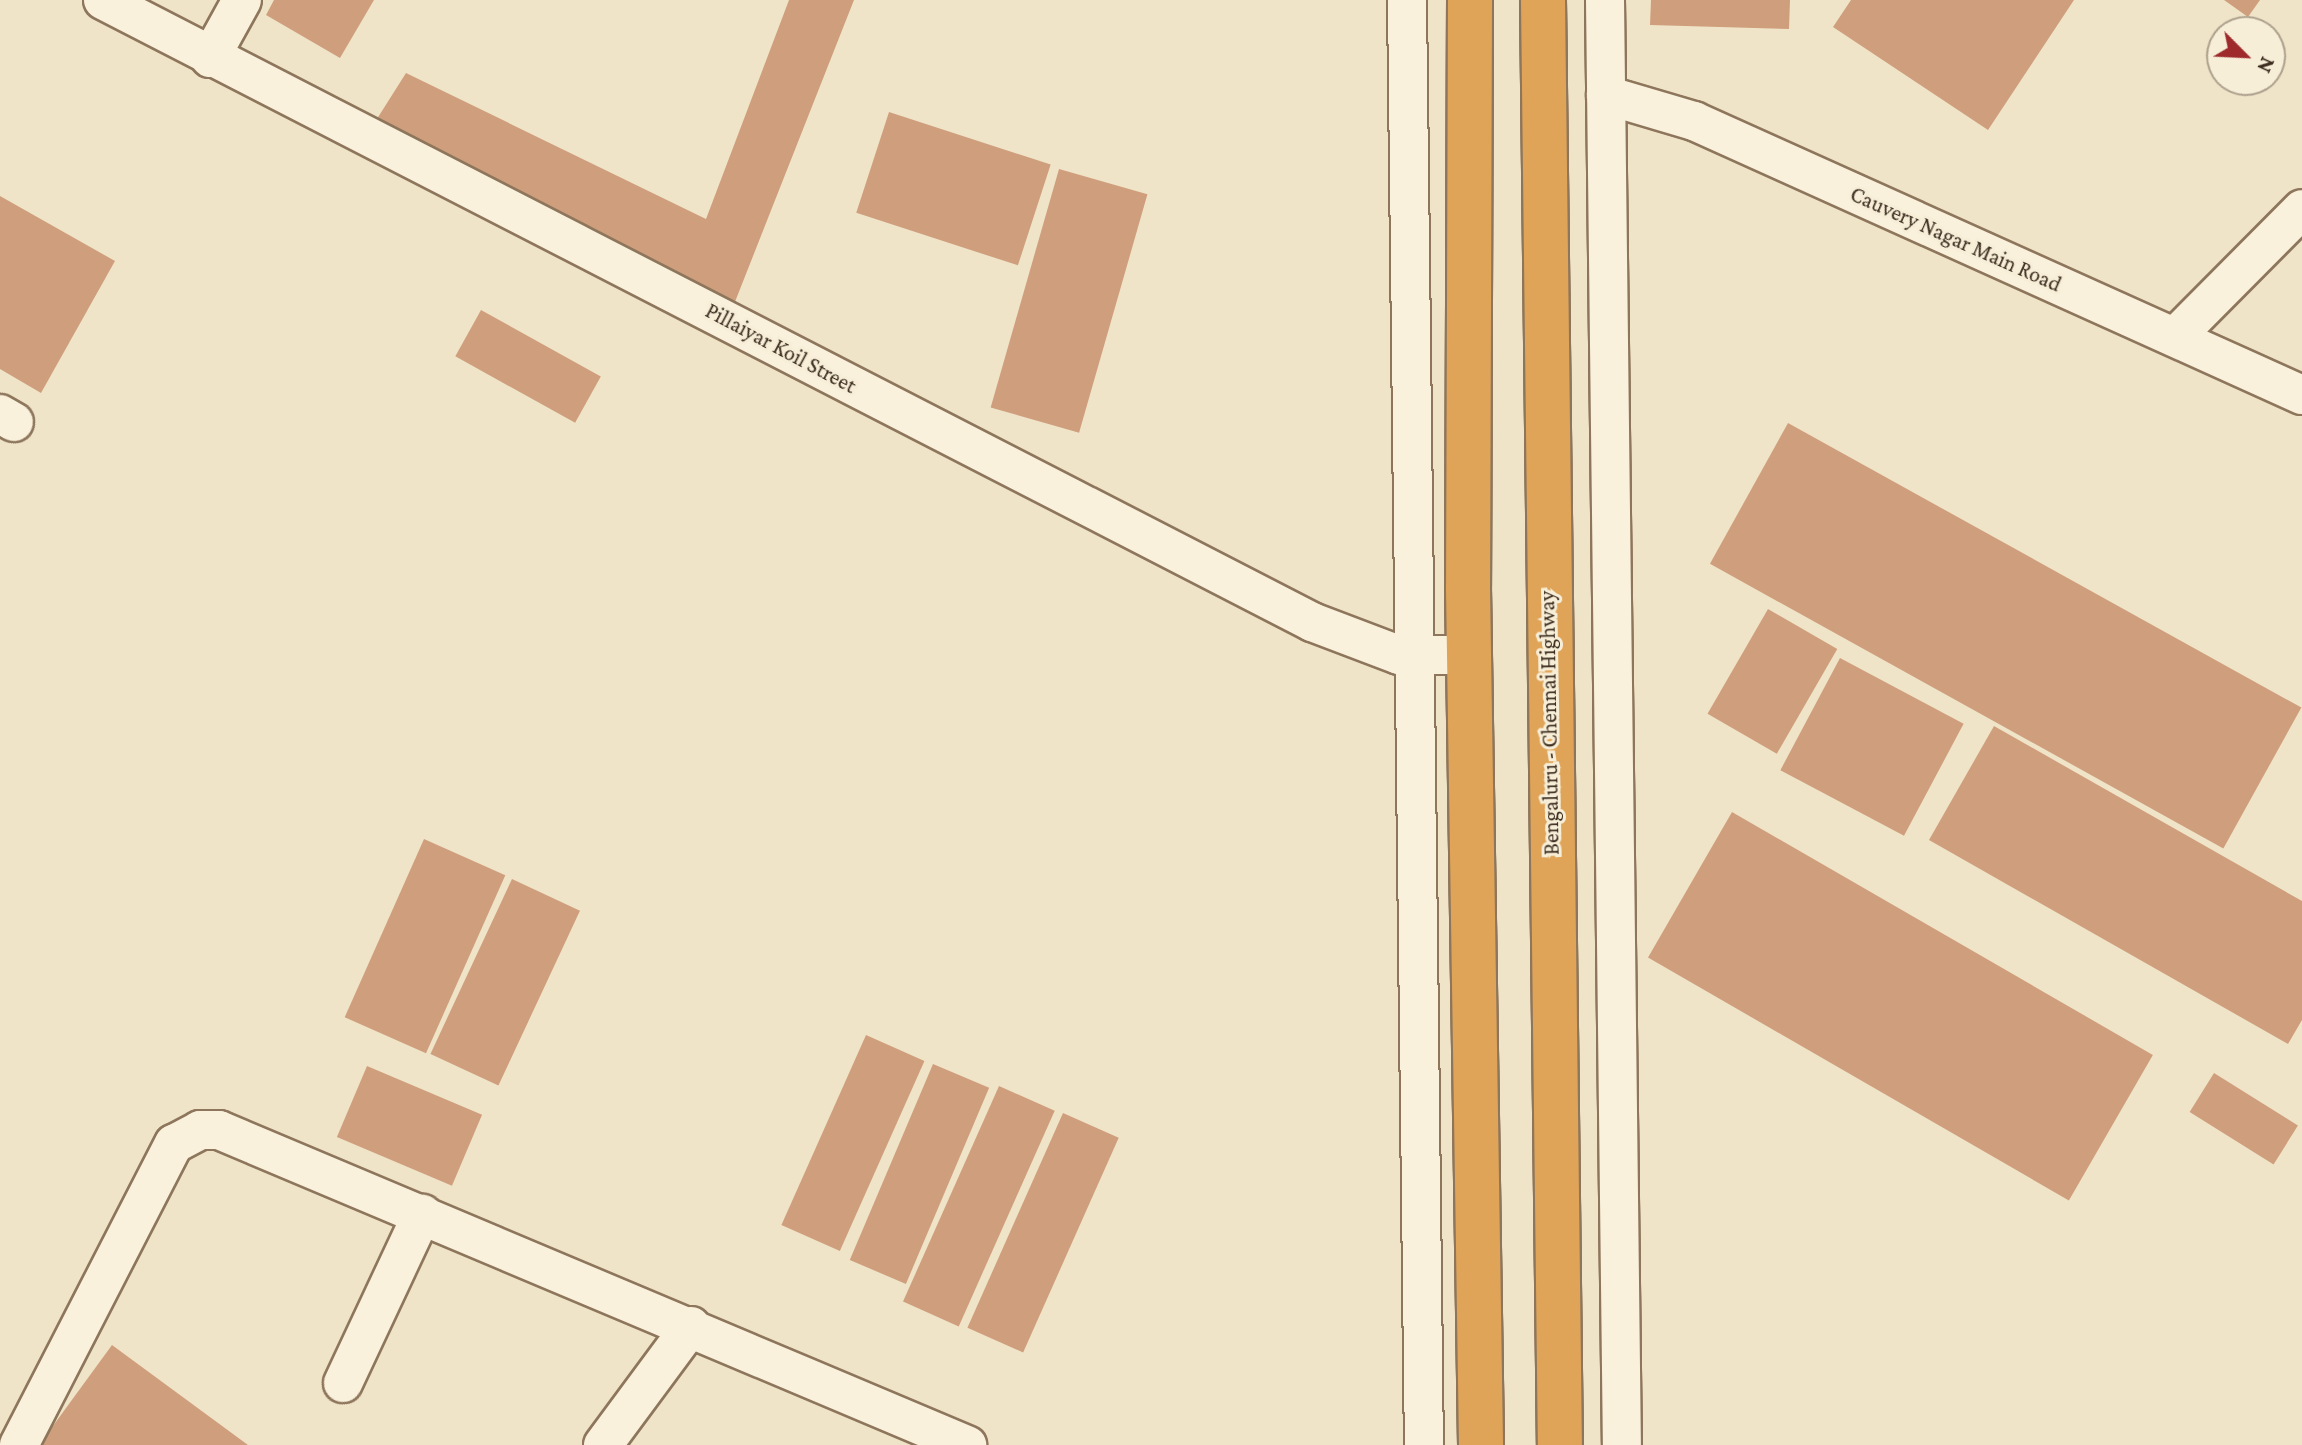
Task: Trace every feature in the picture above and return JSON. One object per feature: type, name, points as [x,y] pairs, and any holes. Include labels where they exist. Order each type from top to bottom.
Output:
[{"type":"highway","points":[[1470,0],[1470,655],[1481,1445]]},
{"type":"highway","name":"Bengaluru - Chennai Highway","points":[[1543,0],[1560,1445]]},
{"type":"street","name":"Pillaiyar Koil Street","points":[[103,0],[1126,531],[1350,639],[1415,657],[1470,655]]},
{"type":"street","points":[[210,58],[242,0]]},
{"type":"street","points":[[1407,0],[1424,1445]]},
{"type":"street","points":[[1605,0],[1622,1445]]},
{"type":"street","name":"Cauvery Nagar Main Road","points":[[1606,95],[1694,121],[2302,395]]},
{"type":"street","points":[[2175,337],[2302,209]]},
{"type":"street","points":[[19,1445],[174,1144],[200,1130],[219,1130],[691,1326],[967,1445]]},
{"type":"street","points":[[343,1383],[422,1214]]},
{"type":"street","points":[[603,1445],[691,1326]]},
{"type":"building","points":[[274,0],[374,0],[340,58],[266,15]]},
{"type":"building","points":[[789,0],[854,0],[731,312],[375,122],[406,73],[706,219]]},
{"type":"building","points":[[1651,0],[1790,0],[1789,29],[1650,25]]},
{"type":"building","points":[[1851,0],[2074,0],[1988,130],[1833,27]]},
{"type":"building","points":[[2224,0],[2260,0],[2247,16]]},
{"type":"building","points":[[889,112],[1051,165],[1018,265],[856,213]]},
{"type":"building","points":[[1059,169],[1147,194],[1079,433],[991,407]]},
{"type":"building","points":[[0,196],[115,261],[41,393],[0,369]]},
{"type":"building","points":[[481,310],[601,376],[575,423],[455,356]]},
{"type":"building","points":[[1788,423],[2301,708],[2223,848],[1710,564]]},
{"type":"building","points":[[1768,609],[1837,649],[1777,754],[1708,714]]},
{"type":"building","points":[[1840,658],[1964,724],[1904,836],[1780,770]]},
{"type":"building","points":[[1994,726],[2302,901],[2302,1020],[2288,1044],[1929,840]]},
{"type":"building","points":[[1732,812],[2153,1055],[2069,1200],[1648,957]]},
{"type":"building","points":[[424,839],[505,875],[426,1053],[345,1017]]},
{"type":"building","points":[[512,879],[580,911],[498,1086],[430,1054]]},
{"type":"building","points":[[866,1035],[924,1061],[840,1251],[781,1225]]},
{"type":"building","points":[[933,1064],[989,1088],[906,1284],[850,1260]]},
{"type":"building","points":[[367,1066],[482,1115],[452,1186],[337,1137]]},
{"type":"building","points":[[2214,1073],[2298,1125],[2274,1164],[2190,1112]]},
{"type":"building","points":[[999,1086],[1055,1111],[959,1326],[903,1302]]},
{"type":"building","points":[[1063,1113],[1119,1138],[1023,1352],[967,1328]]},
{"type":"building","points":[[112,1345],[248,1445],[39,1445]]}]
